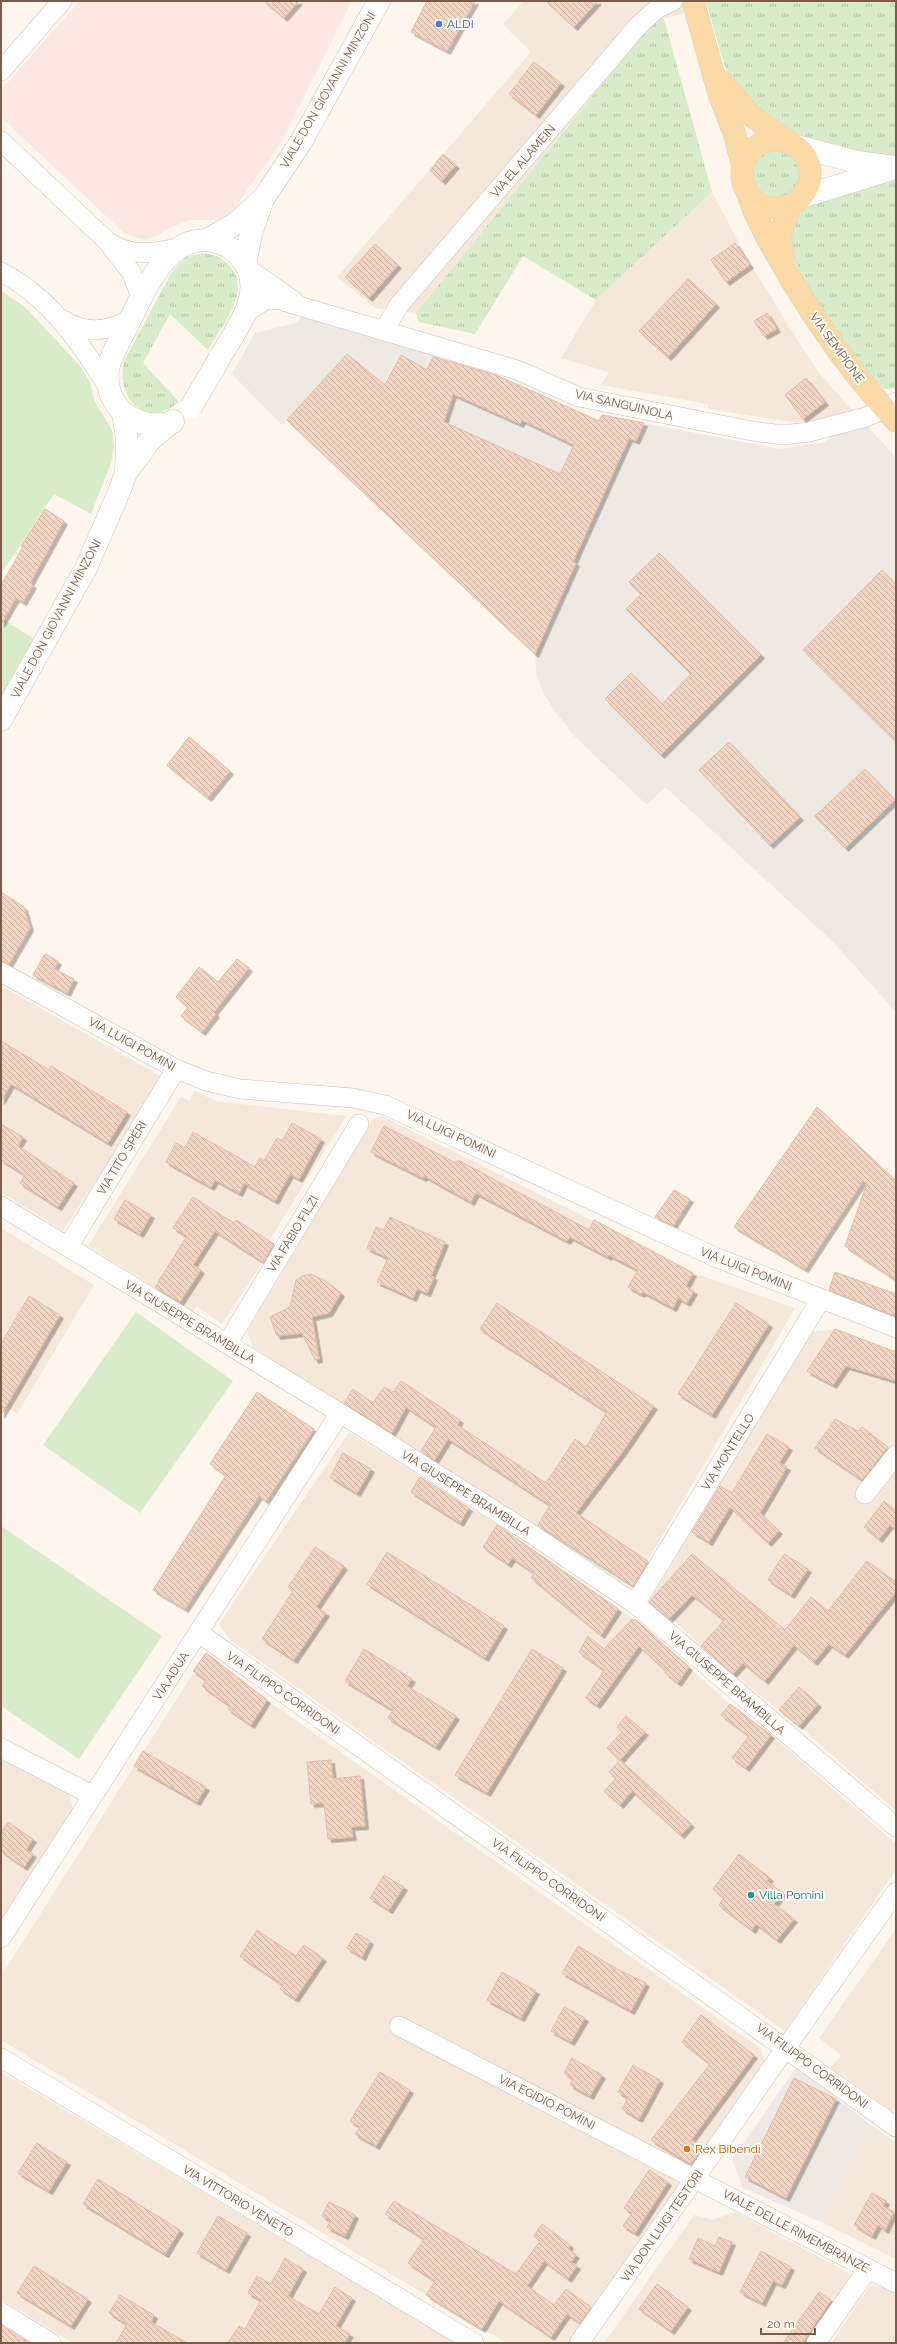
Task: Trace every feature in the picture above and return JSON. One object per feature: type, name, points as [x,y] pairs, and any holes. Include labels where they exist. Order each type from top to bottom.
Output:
[{"type":"main road","points":[[693,1],[712,69],[742,164],[741,180],[749,197],[760,205],[769,208],[797,201],[809,184],[810,168],[804,154],[749,114],[728,91],[712,69]]},
{"type":"main road","points":[[742,164],[749,154],[764,144],[775,140],[791,144]]},
{"type":"main road","name":"VIA SEMPIONE","points":[[749,197],[764,234],[832,343],[892,411]]},
{"type":"main road","name":"VIA SEMPIONE","points":[[785,269],[780,235],[797,201]]},
{"type":"street","points":[[1,71],[62,1]]},
{"type":"street","name":"VIALE DON GIOVANNI MINZONI","points":[[173,422],[147,425],[135,421],[123,412],[115,403],[109,388],[108,368],[130,320],[161,265],[177,248],[194,241],[207,240],[235,224],[263,199],[301,142],[379,1]]},
{"type":"street","name":"VIA EL ALAMEIN","points":[[384,331],[404,300],[639,25],[658,8],[673,1]]},
{"type":"street","points":[[1,141],[107,241],[131,272],[142,299]]},
{"type":"street","points":[[791,144],[858,162],[896,167]]},
{"type":"street","points":[[797,201],[896,167]]},
{"type":"street","name":"VIALE DON GIOVANNI MINZONI","points":[[1,720],[89,562],[126,473],[151,439],[191,407],[245,313],[251,288],[246,266],[251,234],[263,199]]},
{"type":"street","points":[[207,240],[229,248],[246,266]]},
{"type":"street","points":[[107,241],[125,251],[135,253],[156,252],[177,248]]},
{"type":"street","name":"VIA SANGUINOLA","points":[[246,266],[300,305]]},
{"type":"street","points":[[1,272],[35,293],[60,318],[109,388]]},
{"type":"street","name":"VIA SANGUINOLA","points":[[245,313],[270,299],[300,305],[517,370],[579,397],[752,431],[783,435],[798,434],[892,411]]},
{"type":"street","points":[[60,318],[77,328],[94,331],[110,328],[130,320]]},
{"type":"street","name":"VIALE DON GIOVANNI MINZONI","points":[[123,412],[127,440],[126,473]]},
{"type":"street","name":"VIA LUIGI POMINI","points":[[1,972],[176,1069],[206,1081],[240,1089],[353,1098],[385,1105],[715,1257],[896,1328]]},
{"type":"street","name":"VIA TITO SPERI","points":[[68,1247],[176,1069]]},
{"type":"street","name":"VIA FABIO FILZI","points":[[227,1344],[359,1124]]},
{"type":"street","name":"VIA GIUSEPPE BRAMBILLA","points":[[1,1206],[340,1413],[524,1529],[635,1604],[896,1827]]},
{"type":"street","name":"VIA MONTELLO","points":[[635,1604],[821,1299]]},
{"type":"street","name":"VIA ADUA","points":[[1,1938],[340,1413]]},
{"type":"street","points":[[864,1494],[896,1455]]},
{"type":"street","name":"VIA FILIPPO CORRIDONI","points":[[199,1633],[513,1856],[785,2046],[896,2127]]},
{"type":"street","points":[[1,1748],[92,1795]]},
{"type":"street","name":"VIA DON LUIGI TESTORI","points":[[580,2343],[696,2178],[785,2046],[896,1892]]},
{"type":"street","name":"VIA EGIDIO POMINI","points":[[399,2026],[696,2178]]},
{"type":"street","name":"VIA VITTORIO VENETO","points":[[1,2058],[474,2343]]},
{"type":"street","name":"VIALE DELLE RIMEMBRANZE","points":[[696,2178],[896,2283]]},
{"type":"street","points":[[816,2343],[868,2269]]},
{"type":"street","points":[[1,2312],[44,2341]]},
{"type":"shaded area","points":[[80,1],[352,1],[281,142],[232,212],[219,220],[189,220],[170,228],[157,236],[142,239],[124,233],[1,117],[1,90]]},
{"type":"shaded area","points":[[523,1],[706,1],[707,6],[664,19],[660,18],[649,27],[416,313],[375,308],[337,277],[531,52],[503,25]]},
{"type":"shaded area","points":[[712,192],[747,258],[803,349],[819,373],[853,411],[804,422],[791,422],[708,409],[708,404],[601,385],[609,372],[561,358],[596,300]]},
{"type":"shaded area","points":[[300,316],[487,371],[599,421],[602,415],[780,449],[826,442],[833,433],[866,425],[896,457],[896,1012],[832,941],[665,787],[647,805],[575,737],[554,710],[544,694],[537,677],[535,654],[288,420],[282,425],[232,374],[255,333],[299,322]]},
{"type":"shaded area","points":[[1,986],[164,1078],[63,1231],[1,1192]]},
{"type":"shaded area","points":[[194,1090],[215,1101],[346,1116],[269,1241],[274,1245],[222,1324],[196,1306],[193,1312],[88,1246],[181,1097],[190,1101]]},
{"type":"shaded area","points":[[382,1116],[642,1245],[693,1273],[795,1308],[633,1586],[254,1350],[247,1331],[373,1119]]},
{"type":"shaded area","points":[[1,1228],[94,1285],[17,1414],[1,1404]]},
{"type":"shaded area","points":[[835,1329],[896,1352],[896,1811],[799,1726],[733,1674],[650,1600],[810,1332]]},
{"type":"shaded area","points":[[349,1432],[498,1525],[635,1620],[730,1704],[771,1735],[896,1844],[896,1870],[785,2031],[230,1640],[219,1624]]},
{"type":"shaded area","points":[[206,1653],[267,1700],[760,2048],[765,2061],[568,2343],[506,2343],[1,2040],[1,1976]]},
{"type":"shaded area","points":[[1,1755],[68,1789],[74,1812],[1,1919]]},
{"type":"shaded area","points":[[896,1929],[896,2114],[830,2068],[841,2055],[819,2038]]},
{"type":"shaded area","points":[[797,2067],[872,2126],[821,2222],[743,2188],[732,2159]]},
{"type":"shaded area","points":[[1,2072],[457,2343],[72,2343],[1,2299]]},
{"type":"shaded area","points":[[872,2126],[896,2143],[896,2259],[821,2222]]},
{"type":"shaded area","points":[[735,2212],[853,2275],[802,2343],[604,2343],[694,2215],[712,2220]]},
{"type":"shaded area","points":[[878,2285],[896,2294],[896,2343],[831,2343],[869,2287]]},
{"type":"green space","points":[[706,1],[896,1],[896,157],[875,156],[806,139],[790,132],[758,111],[729,75],[724,64]]},
{"type":"green space","points":[[660,18],[664,19],[712,192],[596,300],[523,256],[475,334],[419,322],[416,313],[649,27]]},
{"type":"green space","points":[[778,150],[788,152],[796,157],[801,165],[803,175],[801,185],[796,193],[788,198],[778,200],[768,198],[760,193],[755,185],[753,175],[755,165],[760,157],[768,152]]},
{"type":"green space","points":[[896,176],[896,388],[884,389],[856,358],[828,321],[805,282],[788,243],[798,211],[809,202]]},
{"type":"green space","points":[[199,254],[216,256],[223,259],[229,265],[236,275],[238,286],[236,297],[227,319],[208,350],[170,314],[143,363],[179,402],[167,410],[155,413],[145,411],[136,406],[129,398],[124,387],[122,375],[124,361],[173,270],[186,257]]},
{"type":"green space","points":[[1,291],[25,307],[81,367],[90,382],[95,402],[112,430],[114,448],[111,463],[91,514],[54,494],[1,574]]},
{"type":"green space","points":[[1,618],[34,639],[1,697]]},
{"type":"green space","points":[[136,1312],[233,1381],[140,1513],[43,1445]]},
{"type":"green space","points":[[1,1526],[162,1636],[79,1759],[1,1706]]},
{"type":"building","points":[[264,1],[299,1],[284,18]]},
{"type":"building","name":"ALDI","points":[[427,1],[475,1],[447,51],[411,32]]},
{"type":"building","points":[[546,1],[598,1],[574,27]]},
{"type":"building","points":[[534,62],[561,83],[536,115],[509,94]]},
{"type":"building","points":[[443,154],[456,165],[442,181],[430,170]]},
{"type":"building","points":[[735,243],[750,265],[726,282],[711,260]]},
{"type":"building","points":[[375,244],[398,265],[369,298],[345,277]]},
{"type":"building","points":[[688,279],[716,304],[668,357],[639,331]]},
{"type":"building","points":[[767,313],[777,329],[764,336],[754,321]]},
{"type":"building","points":[[347,354],[385,385],[401,355],[427,370],[433,357],[496,375],[599,421],[602,415],[644,423],[636,441],[629,438],[573,562],[576,563],[535,654],[287,420]],"holes":[[[453,394],[520,424],[522,420],[574,445],[560,474],[444,422]]]},
{"type":"building","points":[[806,378],[825,402],[803,419],[785,395]]},
{"type":"building","points":[[45,509],[64,521],[30,583],[33,585],[23,602],[16,598],[1,624],[1,585],[23,547],[21,546]]},
{"type":"building","points":[[659,553],[761,655],[661,755],[605,699],[631,673],[662,704],[691,674],[626,609],[641,594],[629,582]]},
{"type":"building","points":[[882,570],[896,585],[896,742],[803,650]]},
{"type":"building","points":[[189,737],[230,771],[208,798],[167,765]]},
{"type":"building","points":[[729,742],[800,817],[770,845],[699,770]]},
{"type":"building","points":[[865,769],[895,800],[845,848],[815,816]]},
{"type":"building","points":[[1,892],[24,907],[30,928],[9,964],[1,961]]},
{"type":"building","points":[[45,954],[58,961],[54,969],[74,979],[67,993],[33,975]]},
{"type":"building","points":[[237,959],[249,968],[214,1012],[216,1014],[202,1032],[181,1016],[188,1007],[176,997],[199,967],[218,982]]},
{"type":"building","points":[[1,1041],[49,1070],[51,1066],[127,1112],[108,1143],[11,1084],[1,1101]]},
{"type":"building","points":[[817,1107],[896,1181],[896,1280],[845,1246],[867,1183],[863,1181],[805,1269],[734,1227]]},
{"type":"building","points":[[292,1123],[321,1139],[299,1179],[290,1174],[275,1201],[244,1183],[239,1193],[215,1180],[211,1187],[166,1162],[176,1143],[185,1148],[193,1132],[255,1167],[260,1158],[264,1161],[277,1138],[282,1141]]},
{"type":"building","points":[[1,1124],[23,1137],[18,1146],[74,1183],[58,1207],[20,1183],[25,1175],[1,1160]]},
{"type":"building","points":[[384,1126],[456,1163],[458,1160],[589,1230],[594,1220],[693,1273],[686,1286],[694,1291],[687,1303],[678,1298],[673,1308],[643,1292],[641,1294],[628,1287],[638,1270],[609,1255],[608,1257],[570,1237],[567,1241],[476,1193],[471,1202],[424,1176],[423,1178],[371,1152]]},
{"type":"building","points":[[674,1190],[690,1199],[673,1226],[655,1217]]},
{"type":"building","points":[[193,1197],[234,1223],[236,1220],[274,1244],[263,1262],[215,1231],[193,1265],[201,1270],[180,1302],[155,1287],[187,1236],[173,1228]]},
{"type":"building","points":[[125,1200],[151,1215],[140,1234],[114,1219]]},
{"type":"building","points":[[390,1217],[445,1242],[431,1276],[434,1277],[427,1293],[417,1289],[413,1298],[377,1282],[388,1258],[367,1248],[376,1227],[384,1230]]},
{"type":"building","points":[[835,1272],[896,1294],[896,1316],[829,1290]]},
{"type":"building","points":[[311,1274],[326,1281],[341,1293],[329,1313],[312,1317],[319,1359],[315,1360],[302,1333],[277,1336],[270,1317],[290,1307],[296,1280],[302,1276]]},
{"type":"building","points":[[29,1296],[60,1315],[1,1415],[1,1344]]},
{"type":"building","points":[[497,1303],[654,1406],[624,1450],[576,1513],[648,1561],[633,1586],[538,1525],[550,1505],[448,1439],[435,1460],[421,1451],[436,1427],[406,1407],[392,1433],[344,1403],[353,1389],[373,1403],[384,1387],[394,1392],[401,1381],[460,1420],[457,1425],[546,1483],[575,1439],[586,1447],[607,1412],[480,1329]]},
{"type":"building","points":[[736,1303],[769,1324],[712,1415],[678,1394]]},
{"type":"building","points":[[835,1329],[896,1352],[896,1381],[846,1366],[833,1385],[807,1371]]},
{"type":"building","points":[[257,1392],[314,1429],[266,1501],[259,1496],[185,1609],[153,1590],[226,1475],[210,1464]]},
{"type":"building","points":[[835,1419],[858,1431],[862,1427],[888,1447],[862,1480],[815,1448]]},
{"type":"building","points":[[767,1434],[789,1447],[779,1463],[787,1467],[760,1513],[779,1531],[768,1543],[730,1507],[709,1542],[692,1532],[720,1486],[732,1493]]},
{"type":"building","points":[[343,1453],[371,1469],[357,1493],[330,1477]]},
{"type":"building","points":[[420,1477],[469,1508],[460,1523],[411,1492]]},
{"type":"building","points":[[884,1501],[896,1511],[896,1530],[890,1525],[879,1539],[864,1527]]},
{"type":"building","points":[[497,1525],[618,1609],[601,1635],[531,1578],[534,1573],[512,1558],[508,1564],[483,1547]]},
{"type":"building","points":[[315,1547],[344,1566],[316,1607],[326,1613],[294,1660],[262,1639],[293,1591],[288,1587]]},
{"type":"building","points":[[387,1552],[504,1626],[485,1658],[367,1584]]},
{"type":"building","points":[[692,1554],[785,1630],[811,1597],[828,1611],[867,1561],[896,1582],[896,1592],[845,1655],[829,1644],[814,1662],[794,1645],[765,1681],[743,1663],[733,1674],[701,1646],[724,1620],[692,1595],[669,1619],[649,1602]]},
{"type":"building","points":[[784,1554],[808,1569],[791,1595],[768,1580]]},
{"type":"building","points":[[632,1619],[634,1621],[635,1619],[689,1667],[678,1683],[665,1673],[666,1671],[639,1646],[597,1705],[586,1698],[604,1670],[579,1652],[588,1636],[604,1649]]},
{"type":"building","points":[[364,1649],[412,1679],[407,1686],[456,1716],[436,1747],[388,1718],[393,1710],[345,1681]]},
{"type":"building","points":[[532,1649],[563,1668],[487,1793],[455,1775]]},
{"type":"building","points":[[206,1653],[267,1700],[251,1725],[228,1709],[230,1706],[202,1686],[206,1680],[193,1671]]},
{"type":"building","points":[[799,1687],[818,1704],[799,1726],[779,1710]]},
{"type":"building","points":[[730,1704],[771,1735],[746,1768],[732,1758],[749,1736],[721,1715]]},
{"type":"building","points":[[626,1716],[645,1732],[620,1760],[607,1748],[622,1732],[617,1727]]},
{"type":"building","points":[[143,1751],[206,1787],[197,1802],[134,1766]]},
{"type":"building","points":[[331,1760],[333,1779],[360,1776],[365,1826],[351,1827],[353,1837],[328,1839],[324,1803],[311,1804],[307,1762]]},
{"type":"building","points":[[620,1760],[691,1824],[681,1835],[632,1791],[620,1805],[604,1791],[616,1778],[609,1772]]},
{"type":"building","points":[[8,1822],[33,1839],[26,1850],[33,1854],[24,1867],[1,1851],[1,1833]]},
{"type":"building","name":"Villa Pomini","points":[[739,1854],[770,1878],[767,1881],[783,1893],[774,1904],[794,1919],[777,1940],[756,1924],[752,1930],[719,1905],[724,1898],[713,1889]]},
{"type":"building","points":[[384,1875],[404,1887],[389,1910],[370,1898]]},
{"type":"building","points":[[257,1930],[296,1956],[304,1945],[323,1958],[295,1999],[280,1989],[283,1985],[240,1956]]},
{"type":"building","points":[[356,1933],[370,1941],[362,1957],[347,1948]]},
{"type":"building","points":[[578,1946],[617,1969],[646,1983],[631,2011],[562,1973]]},
{"type":"building","points":[[502,1972],[536,1991],[521,2018],[487,2000]]},
{"type":"building","points":[[564,2007],[585,2018],[571,2042],[551,2031]]},
{"type":"building","points":[[701,2015],[754,2055],[691,2140],[703,2147],[691,2164],[651,2140],[710,2064],[682,2042]]},
{"type":"building","points":[[572,2058],[602,2075],[590,2096],[570,2085],[573,2079],[564,2073]]},
{"type":"building","points":[[633,2065],[660,2080],[639,2119],[622,2109],[628,2097],[618,2092]]},
{"type":"building","points":[[380,2072],[410,2090],[376,2146],[355,2134],[360,2127],[350,2121]]},
{"type":"building","points":[[794,2078],[836,2099],[786,2198],[745,2177]]},
{"type":"building","points":[[37,2143],[67,2162],[49,2191],[18,2173]]},
{"type":"building","points":[[649,2170],[668,2182],[635,2233],[623,2226],[632,2213],[624,2208]]},
{"type":"building","points":[[98,2179],[180,2230],[165,2254],[83,2204]]},
{"type":"building","points":[[872,2193],[886,2201],[883,2206],[894,2212],[885,2230],[878,2225],[872,2236],[854,2225]]},
{"type":"building","points":[[394,2201],[516,2274],[540,2241],[534,2236],[542,2224],[570,2245],[568,2249],[576,2255],[571,2262],[577,2266],[568,2279],[544,2261],[527,2286],[554,2305],[566,2289],[591,2307],[580,2323],[567,2314],[551,2337],[499,2301],[482,2329],[426,2295],[435,2281],[408,2263],[424,2239],[385,2214]]},
{"type":"building","points":[[329,2202],[355,2215],[345,2236],[327,2227],[331,2221],[322,2216]]},
{"type":"building","points":[[218,2216],[247,2233],[226,2270],[197,2253]]},
{"type":"building","points":[[719,2237],[732,2242],[719,2272],[689,2259],[698,2238],[715,2246]]},
{"type":"building","points":[[761,2251],[791,2267],[782,2285],[773,2281],[762,2303],[740,2292]]},
{"type":"building","points":[[285,2258],[303,2269],[288,2296],[319,2314],[335,2287],[352,2298],[336,2326],[350,2334],[344,2343],[228,2343],[239,2326],[245,2329],[261,2300],[248,2293],[257,2276],[271,2284]]},
{"type":"building","points":[[34,2266],[88,2299],[71,2326],[17,2293]]},
{"type":"building","points":[[657,2284],[688,2307],[671,2331],[639,2309]]},
{"type":"building","points":[[819,2292],[831,2300],[802,2343],[783,2343]]},
{"type":"building","points":[[120,2295],[154,2315],[151,2322],[187,2343],[116,2343],[127,2324],[109,2313]]},
{"type":"building","points":[[1,2325],[30,2343],[1,2343]]},
{"type":"place","name":"ALDI","points":[[439,24]]},
{"type":"place","name":"Villa Pomini","points":[[751,1895]]},
{"type":"place","name":"Rex Bibendi","points":[[687,2149]]}]
